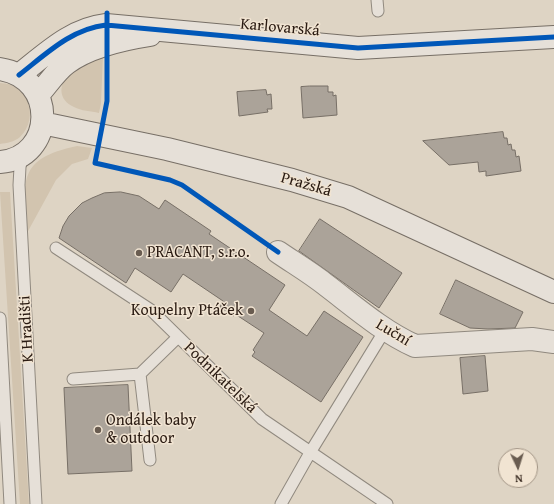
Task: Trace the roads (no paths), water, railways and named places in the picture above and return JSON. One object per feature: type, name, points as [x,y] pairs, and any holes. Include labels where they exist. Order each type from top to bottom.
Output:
[{"type":"street","name":"Karlovarská","points":[[10,72],[68,37],[94,26],[118,25],[358,48],[554,37]]},
{"type":"street","points":[[38,95],[66,63],[79,56],[134,38],[166,32],[181,32]]},
{"type":"street","points":[[0,162],[13,159],[23,154],[32,145],[42,124],[42,104],[38,95],[33,87],[10,72]]},
{"type":"street","name":"Pražská","points":[[42,124],[174,151],[292,180],[348,197],[554,292]]},
{"type":"street","name":"Luční","points":[[278,252],[324,284],[385,330],[397,338],[415,346],[532,339],[554,342]]},
{"type":"lane","points":[[377,0],[378,11]]},
{"type":"lane","name":"K Hradišti","points":[[23,154],[20,167],[19,186],[36,504]]},
{"type":"lane","name":"Podnikatelská","points":[[56,248],[150,310],[262,419],[387,504]]},
{"type":"lane","name":"K Hradišti","points":[[0,318],[10,504]]},
{"type":"lane","points":[[281,504],[385,330]]},
{"type":"lane","points":[[73,379],[140,374],[178,337]]},
{"type":"lane","points":[[140,374],[150,460]]},
{"type":"place","name":"PRACANT, s.r.o.","points":[[139,253]]},
{"type":"place","name":"Koupelny Ptáček","points":[[251,311]]},
{"type":"place","name":"Ondálek baby & outdoor","points":[[98,430]]}]
